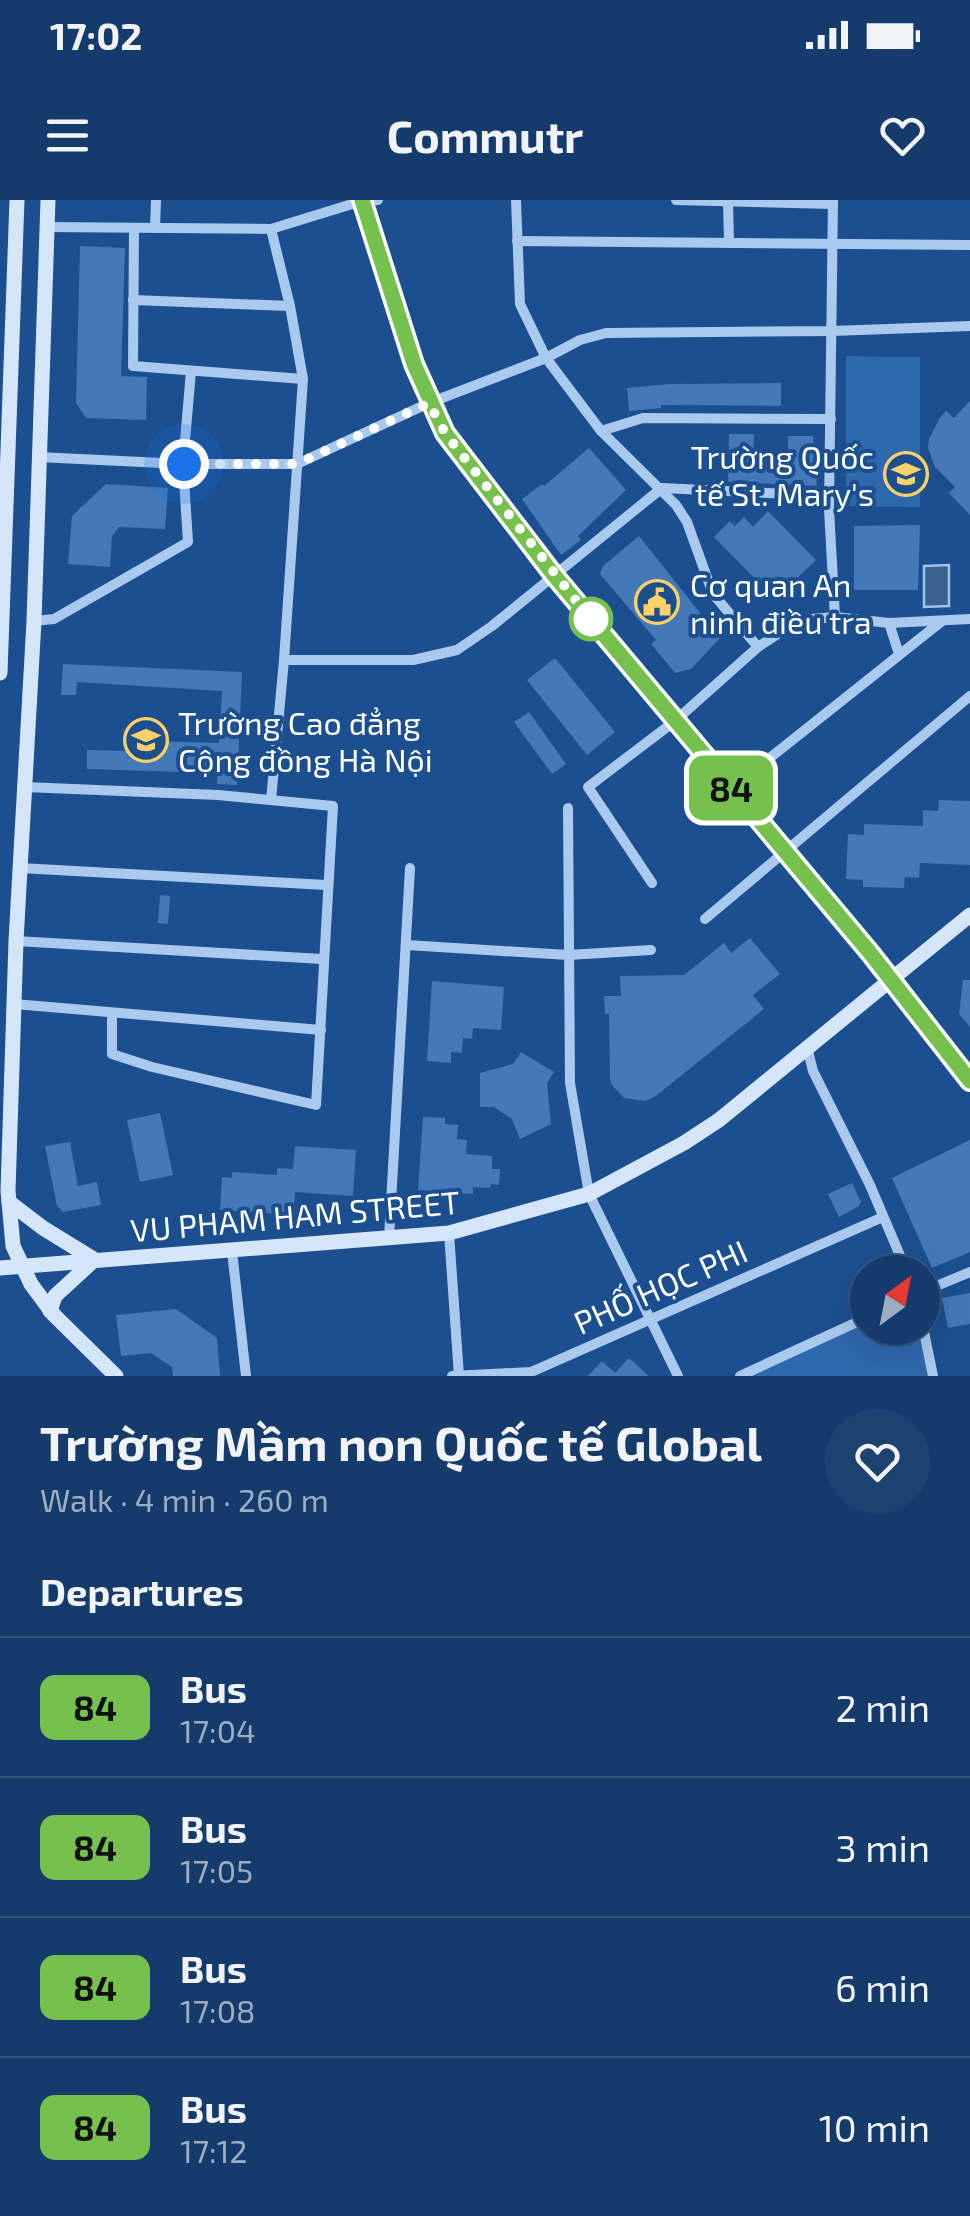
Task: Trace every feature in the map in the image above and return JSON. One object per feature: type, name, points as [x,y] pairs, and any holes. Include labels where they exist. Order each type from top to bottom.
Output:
[{"type":"street","points":[[0,672],[17,200]]},
{"type":"street","points":[[48,200],[34,621],[16,942],[8,1202],[13,1246],[7,1266],[30,1284],[50,1311],[116,1376]]},
{"type":"street","points":[[155,228],[156,200]]},
{"type":"street","points":[[47,227],[271,229],[362,200],[378,200]]},
{"type":"street","points":[[362,200],[429,403],[445,433],[553,574],[892,980],[970,1081]]},
{"type":"street","points":[[516,200],[520,304],[546,358],[601,430],[662,488],[687,522],[713,594],[758,648]]},
{"type":"street","points":[[676,200],[833,202],[830,496],[835,617]]},
{"type":"street","points":[[728,202],[729,242]]},
{"type":"street","points":[[134,228],[132,366],[303,379]]},
{"type":"street","points":[[271,229],[303,379],[271,800]]},
{"type":"street","points":[[517,242],[970,245]]},
{"type":"street","points":[[132,300],[290,306]]},
{"type":"street","points":[[38,457],[184,464],[297,464],[429,403],[546,358],[580,340],[606,333],[832,332],[970,326]]},
{"type":"street","points":[[34,621],[54,619],[188,542],[184,464],[191,370]]},
{"type":"street","points":[[601,430],[643,418],[830,418]]},
{"type":"street","points":[[284,660],[413,660],[456,650],[492,626],[662,488],[830,496]]},
{"type":"street","points":[[732,788],[944,619]]},
{"type":"street","points":[[652,883],[588,787],[675,721],[758,648],[799,620],[970,619]]},
{"type":"street","points":[[889,622],[898,654]]},
{"type":"street","points":[[705,918],[970,696]]},
{"type":"street","points":[[25,787],[332,806],[316,1105],[112,1054],[112,1014]]},
{"type":"street","points":[[568,808],[570,1083],[589,1194],[678,1376]]},
{"type":"street","points":[[20,868],[326,885]]},
{"type":"street","points":[[389,1238],[410,868]]},
{"type":"street","name":"VU PHAM HAM STREET","points":[[7,1266],[449,1232],[589,1194],[684,1143],[808,1051],[970,915]]},
{"type":"street","points":[[16,942],[322,958]]},
{"type":"street","points":[[408,945],[568,955],[650,950]]},
{"type":"street","points":[[14,1004],[321,1030]]},
{"type":"street","points":[[808,1051],[813,1071],[900,1255]]},
{"type":"street","points":[[8,1202],[95,1260],[55,1296],[50,1311]]},
{"type":"street","name":"PHỐ HỌC PHI","points":[[457,1376],[529,1374],[650,1317],[883,1217]]},
{"type":"street","points":[[449,1232],[457,1376]]},
{"type":"street","points":[[232,1251],[246,1376]]},
{"type":"street","points":[[940,1284],[970,1272]]},
{"type":"street","points":[[740,1376],[850,1326]]},
{"type":"street","points":[[927,1345],[933,1376]]},
{"type":"shaded area","points":[[846,356],[920,357],[920,507],[846,506]]},
{"type":"shaded area","points":[[949,565],[949,606],[924,607],[924,566]]},
{"type":"shaded area","points":[[850,1325],[850,1345],[926,1345],[932,1376],[741,1376]]},
{"type":"building","points":[[80,246],[125,248],[121,376],[147,377],[146,420],[86,418],[76,403]]},
{"type":"building","points":[[781,383],[781,406],[661,405],[629,411],[627,388]]},
{"type":"building","points":[[970,401],[970,515],[949,493],[955,487],[935,467],[928,448],[929,439],[946,411],[954,418]]},
{"type":"building","points":[[729,434],[754,434],[753,462],[788,463],[788,436],[813,436],[817,486],[728,482]]},
{"type":"building","points":[[589,448],[626,490],[578,536],[581,540],[561,555],[522,499]]},
{"type":"building","points":[[106,484],[168,488],[165,529],[119,527],[112,536],[110,567],[68,564],[72,516]]},
{"type":"building","points":[[768,511],[816,560],[775,599],[714,537],[730,521],[735,526],[744,517],[753,527]]},
{"type":"building","points":[[920,525],[918,590],[854,590],[854,526]]},
{"type":"building","name":"Cơ quan An ninh điều tra","points":[[639,536],[720,638],[691,669],[675,673],[651,644],[656,640],[600,574],[603,566]]},
{"type":"building","points":[[555,658],[615,732],[587,755],[527,680]]},
{"type":"building","points":[[63,664],[242,672],[237,785],[217,784],[218,773],[87,769],[87,750],[135,751],[139,745],[154,745],[154,741],[219,743],[222,691],[77,682],[76,695],[61,695]]},
{"type":"building","points":[[529,712],[566,764],[552,774],[514,722]]},
{"type":"building","points":[[939,800],[970,801],[970,865],[920,863],[919,878],[905,877],[904,888],[863,887],[863,880],[846,879],[848,834],[864,835],[864,824],[923,826],[923,810],[938,811]]},
{"type":"building","points":[[160,895],[170,896],[168,924],[158,923]]},
{"type":"building","points":[[750,938],[780,974],[753,995],[764,1009],[656,1096],[645,1101],[624,1098],[610,1078],[609,1014],[605,1014],[604,996],[621,996],[620,976],[684,975],[724,943],[731,953]]},
{"type":"building","points":[[963,980],[970,980],[970,1027],[959,1014]]},
{"type":"building","points":[[432,981],[504,987],[501,1030],[473,1028],[472,1039],[463,1038],[462,1053],[451,1052],[451,1063],[427,1061]]},
{"type":"building","points":[[521,1052],[554,1072],[547,1083],[551,1124],[520,1139],[512,1119],[494,1107],[480,1107],[480,1073],[513,1064]]},
{"type":"building","points":[[160,1113],[173,1175],[140,1182],[127,1120]]},
{"type":"building","points":[[423,1117],[445,1118],[445,1124],[458,1125],[457,1139],[467,1140],[466,1154],[492,1156],[492,1169],[500,1169],[499,1185],[473,1187],[473,1194],[418,1190]]},
{"type":"building","points":[[970,1140],[970,1252],[940,1265],[940,1255],[926,1255],[892,1178]]},
{"type":"building","points":[[70,1142],[78,1186],[97,1182],[101,1205],[63,1212],[57,1206],[45,1146]]},
{"type":"building","points":[[295,1146],[356,1150],[353,1196],[295,1192],[293,1215],[220,1210],[222,1177],[232,1178],[232,1172],[277,1175],[277,1168],[293,1169]]},
{"type":"building","points":[[852,1183],[861,1202],[839,1217],[828,1194]]},
{"type":"building","points":[[970,1293],[970,1324],[948,1328],[942,1298]]},
{"type":"building","points":[[176,1309],[217,1338],[220,1376],[173,1376],[172,1367],[151,1353],[121,1356],[116,1315]]},
{"type":"building","points":[[629,1358],[649,1376],[588,1376],[602,1361],[615,1373]]},
{"type":"bus line","name":"84","points":[[362,200],[414,364],[445,433],[553,574],[871,954],[970,1081]]},
{"type":"place","name":"Trường Quốc tế St. Mary's","points":[[906,474]]},
{"type":"place","name":"Cơ quan An ninh điều tra","points":[[657,602]]},
{"type":"place","name":"Trường Cao đẳng Cộng đồng Hà Nội","points":[[146,740]]},
{"type":"route","points":[[184,464],[297,464],[429,403],[445,433],[596,626],[591,619]]}]
